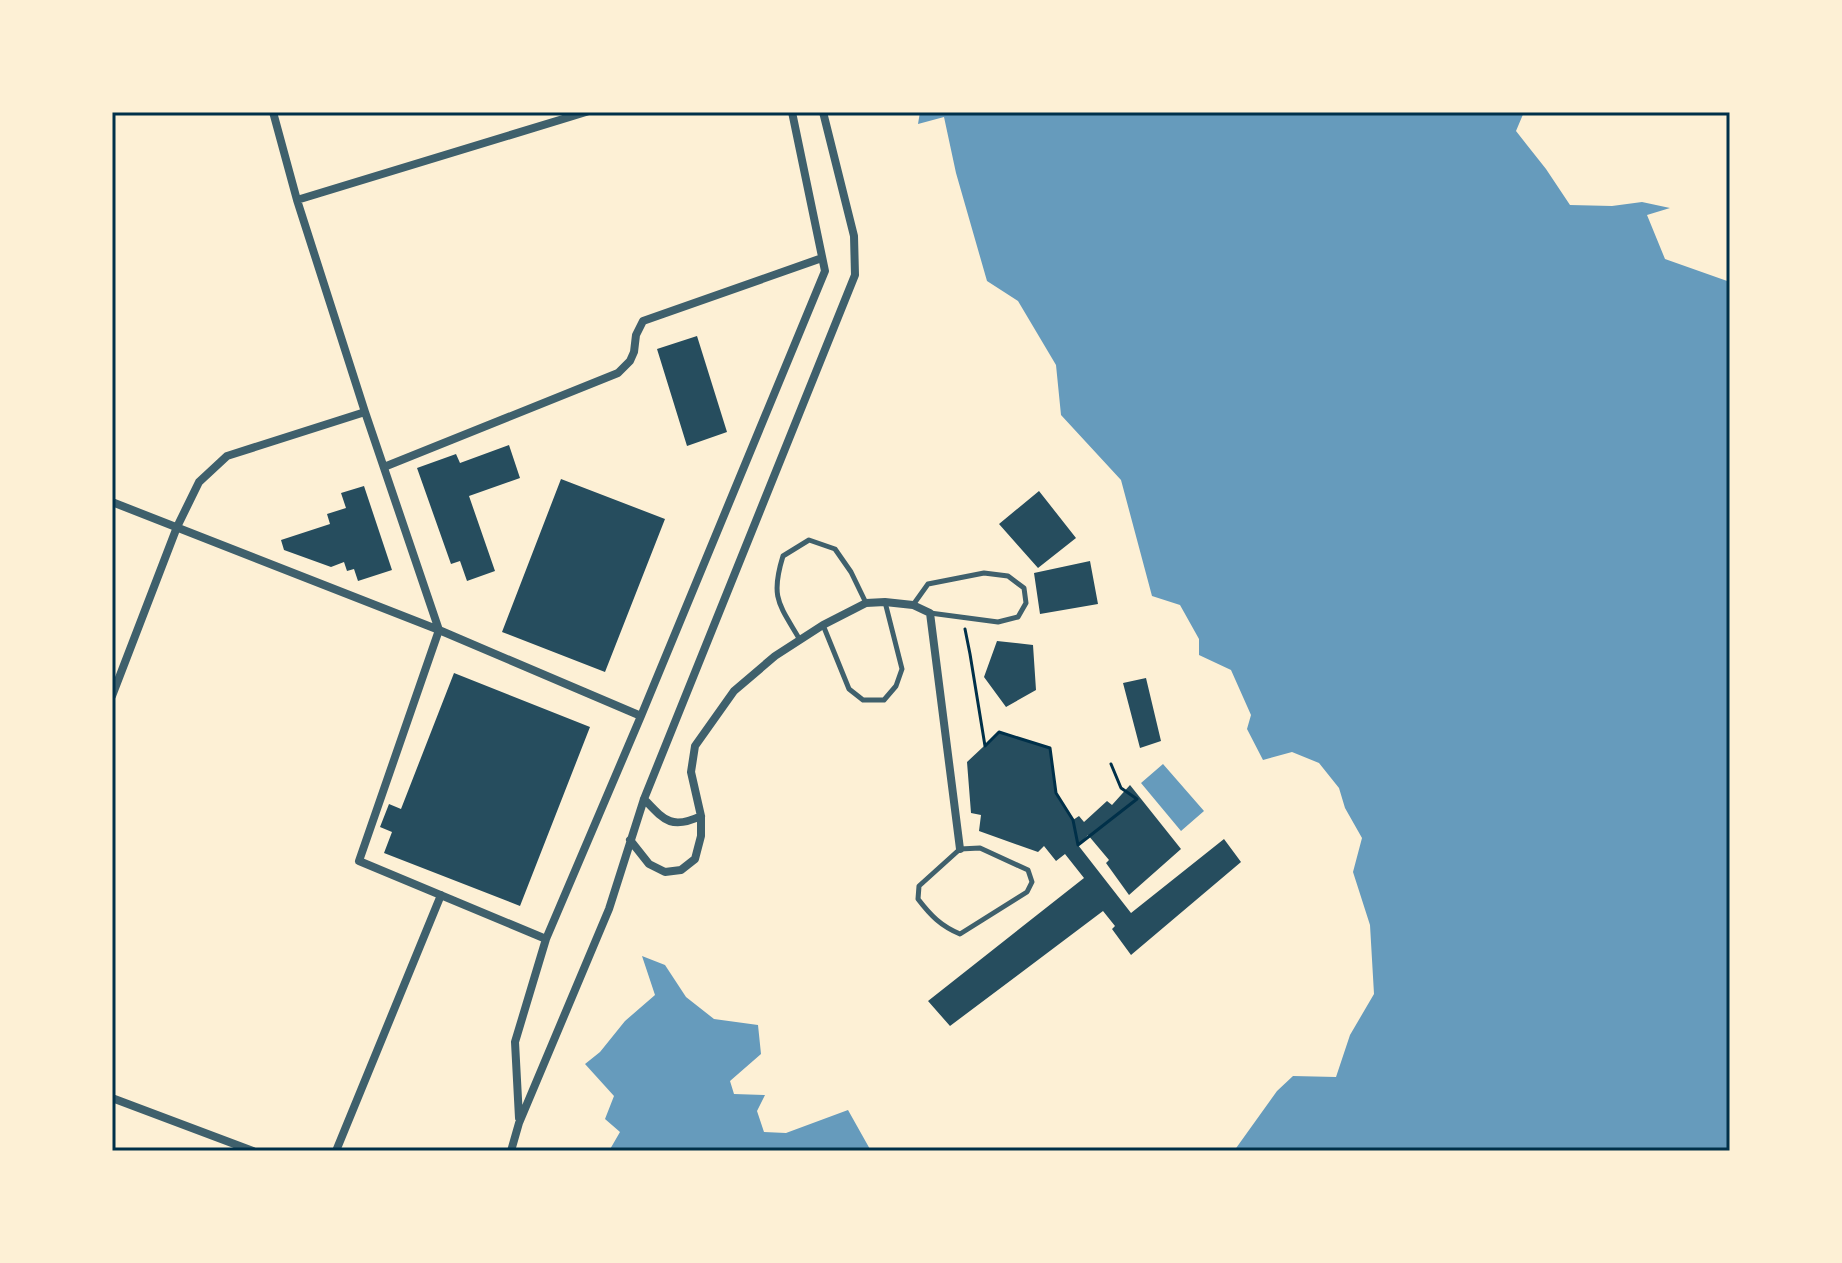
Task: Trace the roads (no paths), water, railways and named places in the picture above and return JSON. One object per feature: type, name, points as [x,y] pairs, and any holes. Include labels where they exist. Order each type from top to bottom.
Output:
[{"type":"street","points":[[273,112],[297,200],[439,630],[359,861],[546,939]]},
{"type":"street","points":[[297,200],[586,112]]},
{"type":"street","points":[[519,1123],[515,1042],[546,939],[825,271],[792,112]]},
{"type":"street","points":[[511,1151],[519,1123],[609,909],[644,799],[855,275],[854,236],[823,112]]},
{"type":"street","points":[[384,467],[618,373],[630,361],[643,321],[822,258]]},
{"type":"street","points":[[112,696],[177,527],[199,482],[227,456],[365,412]]},
{"type":"street","points":[[112,502],[439,630],[641,716]]},
{"type":"street","points":[[630,840],[649,864],[665,872],[681,870],[695,859],[701,836],[701,816],[691,772],[695,746],[734,691],[775,656],[823,625],[866,603],[885,602],[913,605],[930,613],[960,849]]},
{"type":"street","points":[[644,799],[671,823],[687,822],[701,816]]},
{"type":"street","points":[[336,1151],[441,895]]},
{"type":"street","points":[[112,1098],[253,1151]]},
{"type":"lane","points":[[800,640],[778,603],[776,579],[783,556],[809,540],[835,549],[851,572],[866,603]]},
{"type":"lane","points":[[913,605],[928,584],[984,573],[1008,576],[1024,588],[1026,603],[1018,617],[998,622],[930,613]]},
{"type":"lane","points":[[823,625],[849,689],[863,700],[884,700],[896,686],[902,669],[885,602]]},
{"type":"lane","points":[[980,848],[1028,870],[1032,882],[1027,892],[960,934],[932,918],[918,899],[919,886],[960,849],[980,848]]},
{"type":"water","points":[[920,112],[1524,112],[1516,131],[1570,205],[1612,206],[1642,202],[1670,208],[1647,215],[1665,259],[1730,282],[1730,1151],[1234,1151],[1277,1091],[1293,1076],[1336,1077],[1350,1035],[1374,994],[1370,925],[1353,872],[1362,838],[1345,808],[1339,788],[1319,763],[1292,752],[1263,760],[1247,729],[1251,715],[1231,670],[1199,655],[1199,639],[1180,605],[1152,596],[1121,480],[1061,415],[1056,365],[1018,301],[987,281],[956,173],[944,117],[918,124]]},
{"type":"water","points":[[1163,764],[1204,811],[1181,831],[1141,783]]},
{"type":"water","points":[[642,956],[665,965],[686,997],[714,1019],[758,1025],[761,1054],[730,1081],[734,1094],[765,1095],[757,1111],[764,1132],[786,1133],[848,1110],[871,1151],[609,1151],[620,1132],[605,1119],[614,1096],[585,1064],[600,1052],[625,1021],[655,995]]}]
